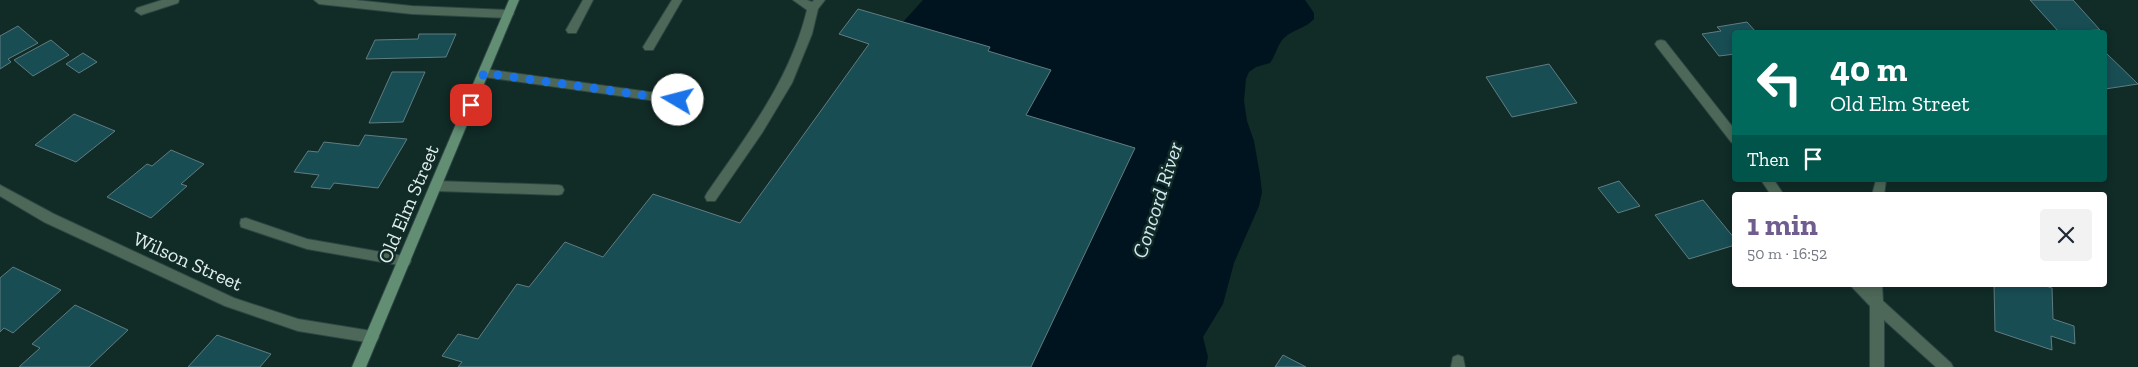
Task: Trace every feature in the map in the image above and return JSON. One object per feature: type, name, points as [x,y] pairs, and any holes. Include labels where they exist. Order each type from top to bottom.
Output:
[{"type":"main road","name":"Old Elm Street","points":[[360,367],[514,0]]},
{"type":"street","points":[[141,10],[174,0]]},
{"type":"street","points":[[319,0],[412,10],[508,14]]},
{"type":"street","points":[[572,30],[588,0]]},
{"type":"street","points":[[649,47],[677,0]]},
{"type":"street","points":[[711,196],[794,69],[809,30],[816,4],[798,0]]},
{"type":"street","points":[[1661,44],[1732,136]]},
{"type":"street","points":[[484,73],[678,100]]},
{"type":"street","points":[[1768,182],[1776,192]]},
{"type":"street","points":[[1879,192],[1881,182]]},
{"type":"street","points":[[436,186],[558,190]]},
{"type":"street","name":"Wilson Street","points":[[0,190],[50,218],[230,302],[273,318],[321,330],[372,337]]},
{"type":"street","points":[[246,223],[307,244],[404,261]]},
{"type":"street","points":[[1859,287],[1946,367]]},
{"type":"street","points":[[1875,287],[1878,328],[1877,367]]},
{"type":"water","name":"Concord River","points":[[923,0],[1305,0],[1314,13],[1314,19],[1284,38],[1270,63],[1256,67],[1249,72],[1246,79],[1244,101],[1247,121],[1254,141],[1262,192],[1259,206],[1234,263],[1223,304],[1203,337],[1208,357],[1206,367],[1031,367],[1135,148],[1026,115],[1051,70],[988,51],[990,47],[903,22]]},
{"type":"building","points":[[2030,0],[2073,0],[2100,30],[2057,30]]},
{"type":"building","points":[[858,9],[990,47],[988,51],[1051,70],[1026,115],[1135,148],[1031,367],[458,367],[462,362],[442,356],[458,334],[478,339],[517,284],[529,287],[565,242],[603,257],[653,194],[740,223],[869,44],[839,34]]},
{"type":"building","points":[[1747,22],[1754,30],[1732,30],[1732,54],[1719,56],[1702,34],[1721,31],[1717,27]]},
{"type":"building","points":[[18,26],[38,43],[8,59],[11,62],[0,69],[0,36]]},
{"type":"building","points":[[419,34],[456,34],[446,57],[366,59],[375,40],[418,39]]},
{"type":"building","points":[[51,40],[69,55],[33,76],[14,60]]},
{"type":"building","points":[[83,53],[97,62],[79,73],[66,64]]},
{"type":"building","points":[[2107,54],[2138,84],[2107,89]]},
{"type":"building","points":[[1549,64],[1577,103],[1512,117],[1486,77]]},
{"type":"building","points":[[392,72],[425,72],[403,122],[369,123]]},
{"type":"building","points":[[74,114],[115,131],[76,162],[35,145]]},
{"type":"building","points":[[365,135],[407,139],[378,188],[334,183],[330,189],[311,187],[319,175],[294,172],[308,151],[318,152],[324,142],[359,146]]},
{"type":"building","points":[[171,150],[204,164],[181,184],[187,186],[151,218],[107,197],[147,164],[152,166]]},
{"type":"building","points":[[1619,181],[1640,206],[1618,213],[1598,188]]},
{"type":"building","points":[[1703,200],[1732,235],[1732,246],[1689,259],[1655,215]]},
{"type":"building","points":[[13,267],[61,290],[13,333],[4,328],[0,332],[0,278]]},
{"type":"building","points":[[1994,287],[2049,287],[2052,288],[2053,319],[2074,326],[2075,344],[2051,336],[2052,350],[1995,331]]},
{"type":"building","points":[[75,305],[128,330],[89,367],[19,367],[40,348],[32,344]]},
{"type":"building","points":[[217,335],[271,354],[260,367],[188,367]]},
{"type":"building","points":[[1283,355],[1306,367],[1275,367]]},
{"type":"route","points":[[471,105],[484,73],[678,100]]}]
